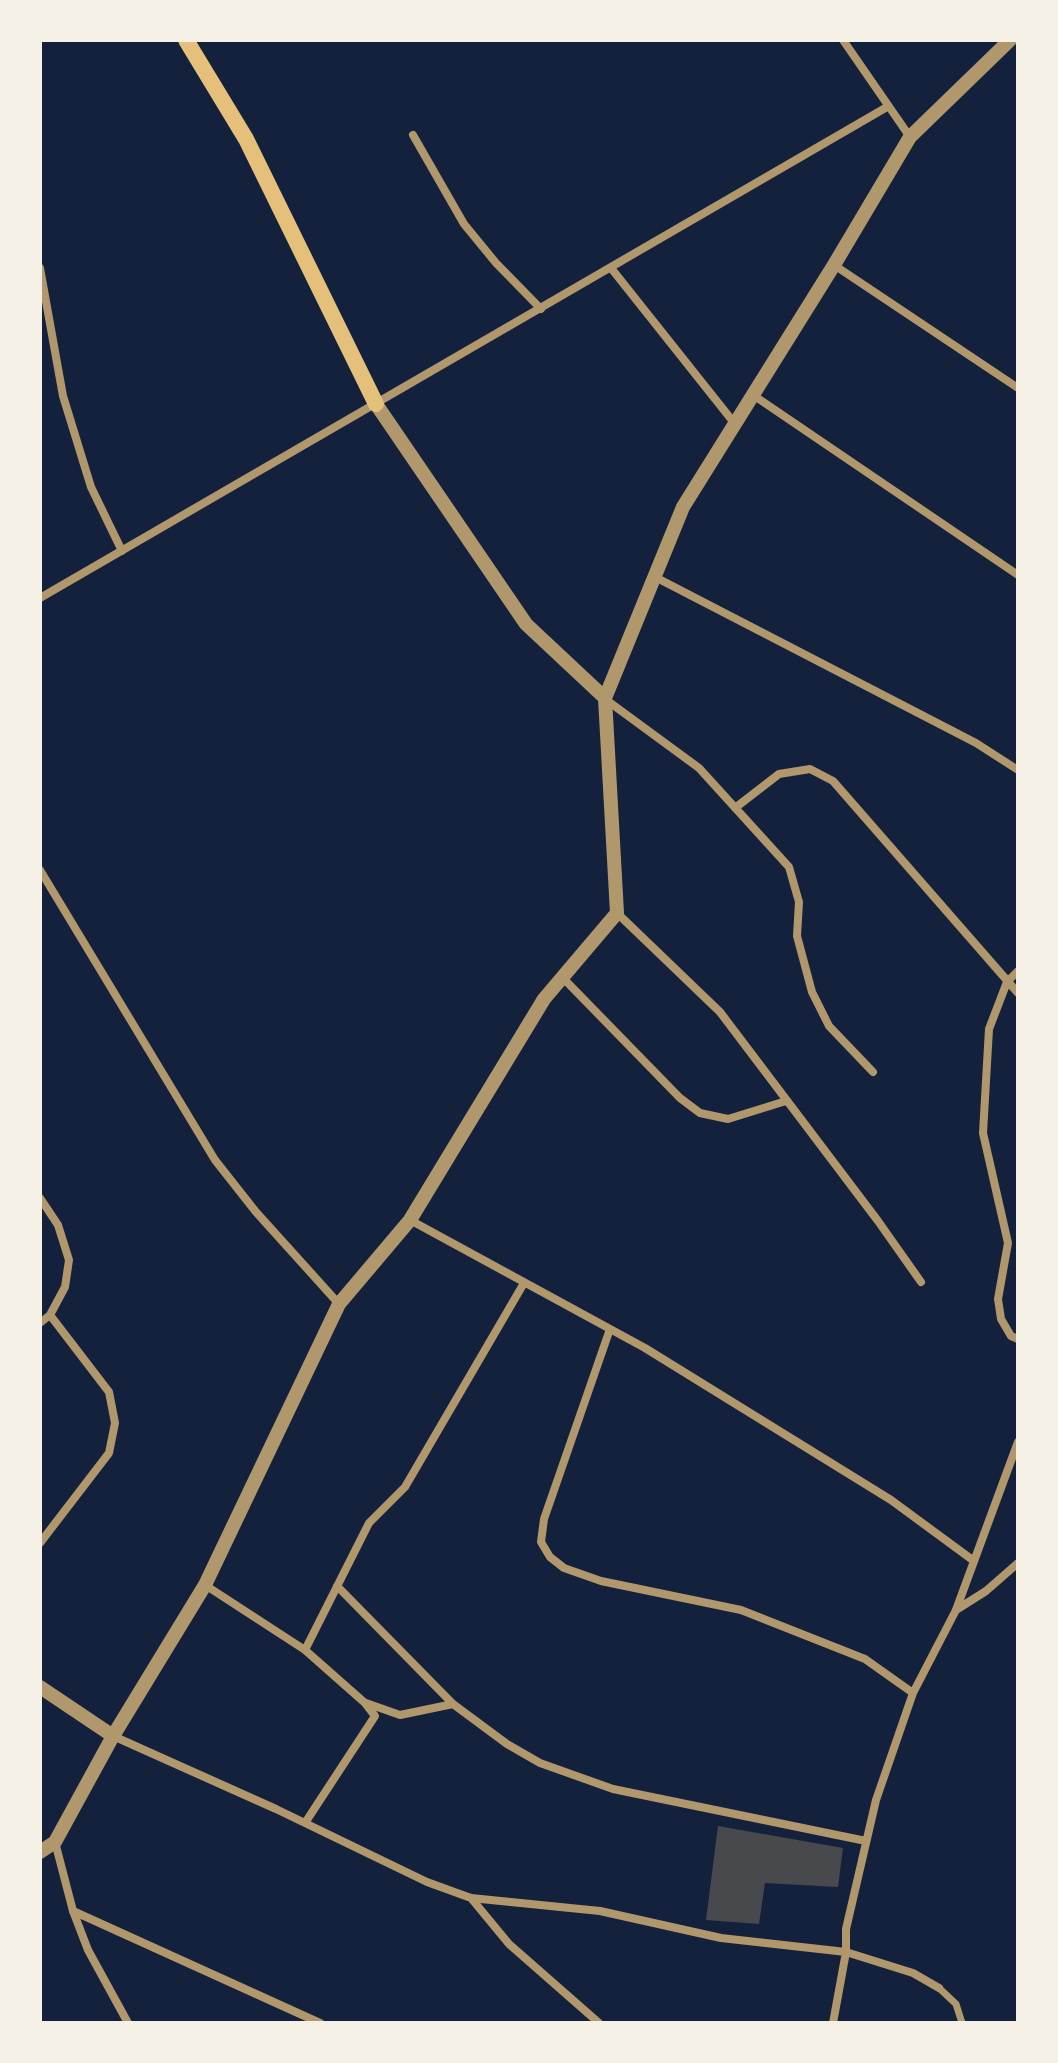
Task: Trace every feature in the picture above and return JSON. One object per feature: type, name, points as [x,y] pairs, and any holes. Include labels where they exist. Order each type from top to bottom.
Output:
[{"type":"main road","points":[[186,40],[246,139],[376,404]]},
{"type":"street","points":[[843,40],[910,137]]},
{"type":"street","points":[[921,1282],[720,1012],[617,913],[605,698],[683,507],[910,137],[1010,40]]},
{"type":"street","points":[[40,598],[887,107]]},
{"type":"street","points":[[413,135],[464,224],[496,263],[541,309]]},
{"type":"street","points":[[834,265],[1018,388]]},
{"type":"street","points":[[40,268],[63,396],[91,487],[122,551]]},
{"type":"street","points":[[611,268],[735,424]]},
{"type":"street","points":[[753,395],[1018,575]]},
{"type":"street","points":[[376,404],[526,624],[605,698],[699,768],[789,867],[799,902],[797,936],[812,992],[829,1026],[873,1072]]},
{"type":"street","points":[[655,577],[976,743],[1018,770]]},
{"type":"street","points":[[735,808],[779,774],[810,769],[833,781],[1018,993]]},
{"type":"street","points":[[40,870],[215,1160],[256,1212],[339,1304]]},
{"type":"street","points":[[40,1852],[55,1842],[113,1736],[205,1585],[339,1304],[410,1220],[544,999],[617,913]]},
{"type":"street","points":[[1018,971],[1007,982],[989,1029],[983,1133],[1008,1243],[998,1299],[1001,1319],[1011,1336],[1018,1339]]},
{"type":"street","points":[[562,977],[680,1098],[700,1113],[728,1119],[786,1101]]},
{"type":"street","points":[[40,1198],[58,1225],[69,1260],[65,1287],[50,1315],[40,1323]]},
{"type":"street","points":[[410,1220],[610,1329],[891,1500],[974,1561]]},
{"type":"street","points":[[305,1650],[369,1523],[405,1487],[524,1283]]},
{"type":"street","points":[[40,1543],[109,1453],[115,1423],[109,1392],[50,1315]]},
{"type":"street","points":[[610,1329],[544,1519],[541,1542],[550,1557],[564,1568],[601,1581],[741,1610],[865,1659],[913,1693]]},
{"type":"street","points":[[833,2023],[846,1952],[846,1929],[876,1800],[913,1693],[956,1610],[1018,1442]]},
{"type":"street","points":[[956,1610],[986,1591],[1018,1563]]},
{"type":"street","points":[[205,1585],[305,1650],[365,1703],[375,1716],[305,1823]]},
{"type":"street","points":[[337,1586],[453,1704],[507,1744],[540,1763],[613,1789],[866,1841]]},
{"type":"street","points":[[40,1687],[113,1736],[427,1882],[471,1898],[600,1911],[721,1938],[846,1952],[913,1973],[939,1988],[956,2004],[962,2023]]},
{"type":"street","points":[[365,1703],[400,1715],[453,1704]]},
{"type":"street","points":[[55,1842],[73,1911],[88,1950],[128,2023]]},
{"type":"street","points":[[471,1898],[509,1944],[599,2023]]},
{"type":"street","points":[[73,1911],[320,2023]]},
{"type":"building","points":[[718,1826],[843,1848],[838,1887],[765,1883],[759,1924],[706,1920]]}]
